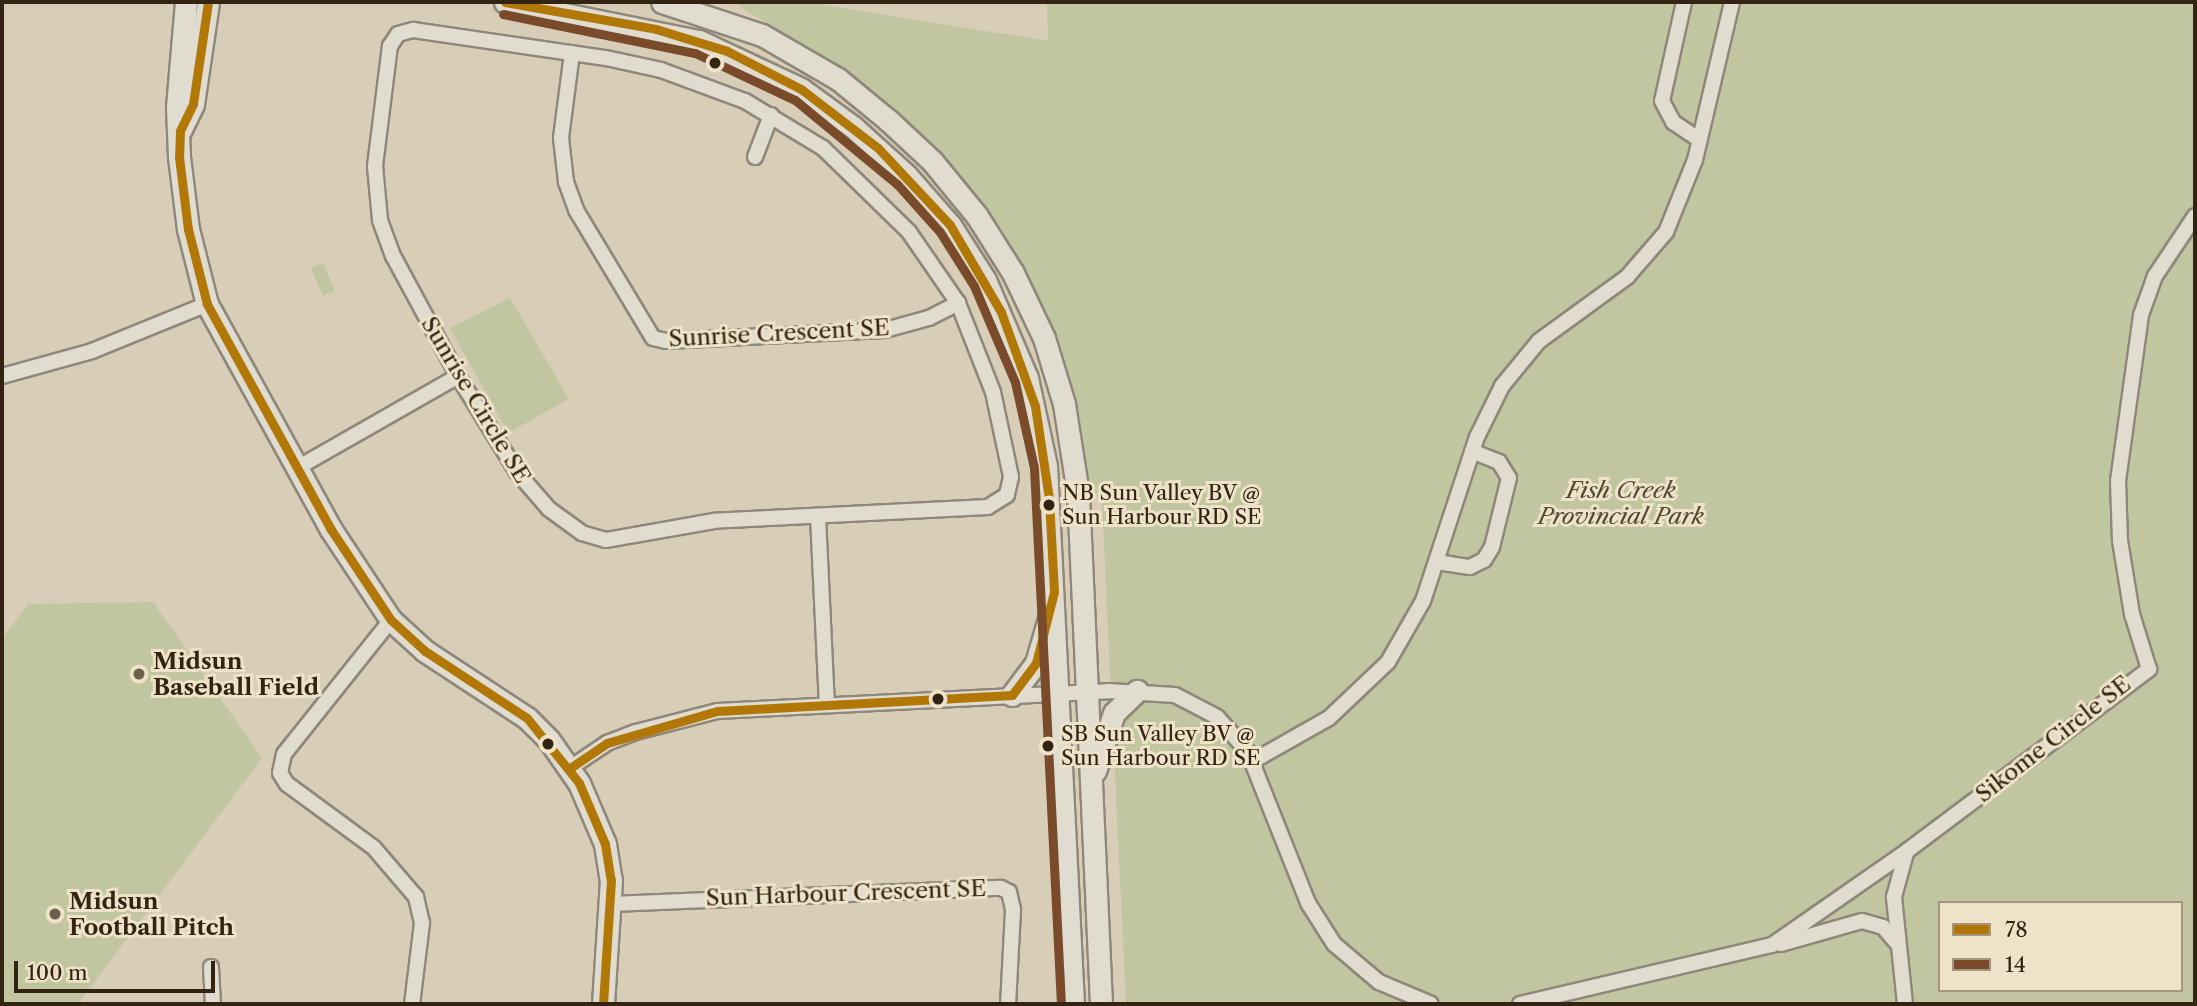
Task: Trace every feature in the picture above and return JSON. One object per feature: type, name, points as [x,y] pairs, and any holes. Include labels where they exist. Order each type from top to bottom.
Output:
[{"type":"main road","points":[[186,2],[177,107],[184,208],[207,304],[351,565],[391,620],[425,651],[521,713],[570,768],[588,799],[605,845],[612,904],[603,1004]]},
{"type":"main road","points":[[180,131],[193,104],[208,2]]},
{"type":"main road","points":[[505,2],[656,29],[727,51],[801,89],[878,148],[950,225],[1001,312],[1027,378],[1046,466],[1073,1004]]},
{"type":"main road","points":[[662,2],[762,35]]},
{"type":"main road","points":[[713,2],[762,35],[838,79],[912,140],[977,216],[1030,307],[1056,370],[1074,463],[1101,1004]]},
{"type":"main road","points":[[1012,695],[1036,663],[1054,592]]},
{"type":"main road","points":[[1091,794],[1109,723],[1137,691]]},
{"type":"street","points":[[656,29],[662,2]]},
{"type":"street","points":[[1684,2],[1662,98],[1673,122],[1700,140]]},
{"type":"street","points":[[1253,761],[1315,727],[1369,684],[1404,639],[1437,562],[1472,450],[1496,395],[1525,355],[1560,323],[1627,277],[1659,242],[1685,193],[1732,2]]},
{"type":"street","name":"Sunrise Circle SE","points":[[413,30],[572,52],[690,79],[771,115],[822,148],[869,188],[921,247],[958,303],[993,392],[1011,477],[1007,495],[988,506],[714,521],[606,540],[582,533],[549,509],[517,472],[458,376],[393,256],[378,211],[375,166],[390,46],[398,34],[413,30]]},
{"type":"street","name":"Sunrise Crescent SE","points":[[572,52],[561,138],[566,182],[576,209],[653,338],[666,341],[885,330],[929,317],[958,303]]},
{"type":"street","points":[[755,157],[771,115]]},
{"type":"street","name":"Sikome Circle SE","points":[[1907,852],[2149,668],[2132,614],[2119,531],[2118,481],[2141,315],[2155,276],[2195,216]]},
{"type":"street","points":[[2,376],[92,351],[207,304]]},
{"type":"street","points":[[297,468],[458,376]]},
{"type":"street","points":[[1437,562],[1470,568],[1484,560],[1492,547],[1508,478],[1499,462],[1472,450]]},
{"type":"street","points":[[818,516],[827,705]]},
{"type":"street","points":[[391,620],[284,754],[280,766],[287,784],[374,848],[416,897],[422,932],[412,1004]]},
{"type":"street","points":[[570,768],[607,743],[675,720],[751,707],[1086,692],[1137,691],[1175,695],[1208,711],[1235,734],[1253,761],[1303,891],[1327,935],[1369,976],[1431,1004]]},
{"type":"street","points":[[1772,945],[1907,852]]},
{"type":"street","points":[[1905,1004],[1894,894],[1907,852]]},
{"type":"street","name":"Sun Harbour Crescent SE","points":[[612,904],[1001,888],[1009,892],[1013,910],[1008,1004]]},
{"type":"street","points":[[1520,1004],[1865,921],[1887,929],[1900,950]]},
{"type":"street","points":[[211,967],[213,1004]]},
{"type":"green space","name":"Fish Creek Provincial Park","points":[[733,2],[806,2],[1048,41],[1047,2],[2195,2],[2195,1004],[1126,1004],[1102,504],[1089,482],[1076,403],[1051,325],[1003,230],[936,147],[868,87]]},
{"type":"green space","points":[[323,263],[335,291],[323,296],[311,268]]},
{"type":"green space","points":[[510,298],[569,399],[508,433],[450,328]]},
{"type":"green space","points":[[153,602],[262,758],[78,1004],[2,1004],[2,639],[28,604]]},
{"type":"transit line","name":"78","points":[[208,2],[193,104],[180,131],[179,157],[188,229],[207,304],[330,528],[391,620],[425,651],[527,718],[579,783],[605,844],[611,880],[603,1004]]},
{"type":"transit line","name":"78","points":[[505,2],[656,29],[727,51],[801,89],[878,148],[950,225],[1001,312],[1035,406],[1049,499],[1054,592],[1036,663],[1012,695],[717,711],[607,743],[570,768]]},
{"type":"transit line","name":"14","points":[[503,14],[695,53],[795,100],[897,184],[940,232],[974,286],[1015,382],[1034,468],[1061,1004]]},
{"type":"place","name":"NB Sun Valley BV @ Sun Harbour RD SE","points":[[1049,505]]},
{"type":"place","name":"Midsun Baseball Field","points":[[139,674]]},
{"type":"place","name":"SB Sun Valley BV @ Sun Harbour RD SE","points":[[1048,746]]},
{"type":"place","name":"Midsun Football Pitch","points":[[55,914]]}]
